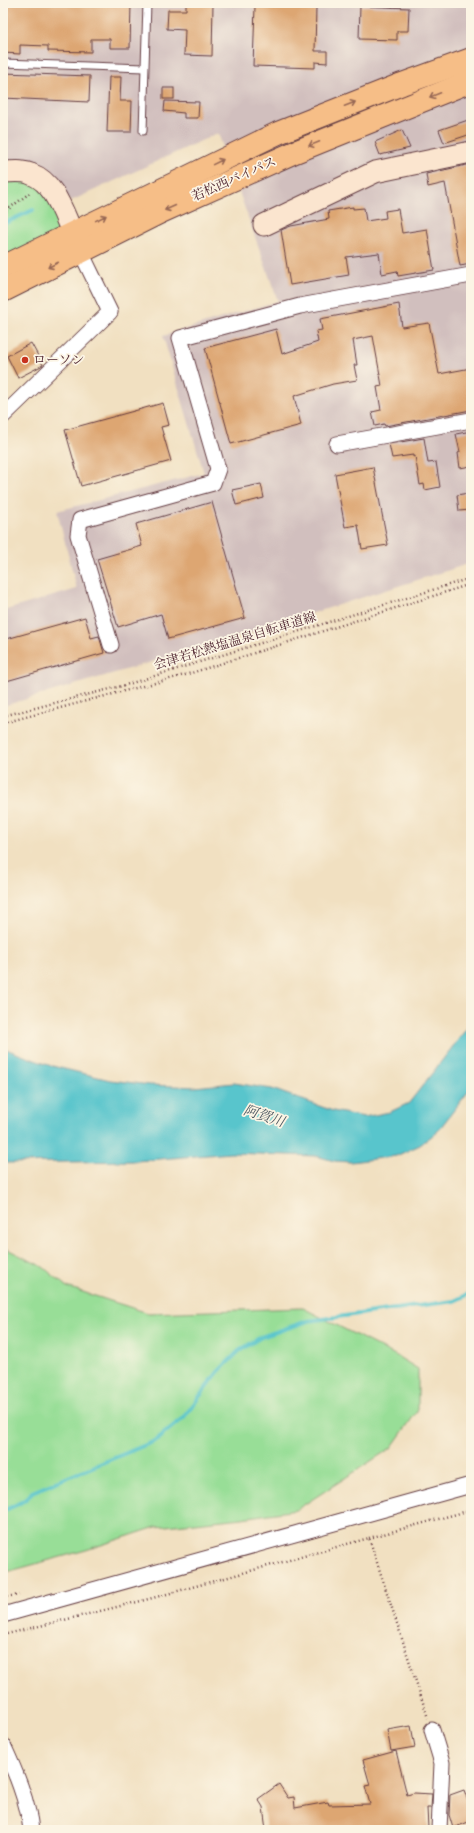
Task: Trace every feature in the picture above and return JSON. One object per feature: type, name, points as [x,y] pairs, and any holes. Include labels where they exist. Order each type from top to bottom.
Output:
[{"type":"highway","name":"若松西バイパス","points":[[3,291],[76,242],[278,133],[402,84],[471,60]]},
{"type":"highway","name":"若松西バイパス","points":[[3,267],[161,212],[295,152],[471,81]]},
{"type":"street","points":[[264,225],[375,172],[471,152]]},
{"type":"street","points":[[3,172],[30,173],[44,181],[58,201],[110,312],[3,416]]},
{"type":"street","points":[[111,645],[78,535],[80,520],[213,483],[218,469],[180,338],[300,306],[471,275]]},
{"type":"street","points":[[337,444],[471,420]]},
{"type":"street","points":[[3,1615],[471,1485]]},
{"type":"street","points":[[432,1730],[442,1763],[439,1830]]},
{"type":"street","points":[[3,1745],[16,1774],[27,1809],[31,1830]]},
{"type":"lane","points":[[143,131],[147,3]]},
{"type":"lane","points":[[3,64],[144,68]]},
{"type":"path","points":[[3,213],[16,205],[44,181]]},
{"type":"path","name":"会津若松熱塩温泉自転車道線","points":[[3,716],[122,686],[471,578]]},
{"type":"path","points":[[3,723],[185,675],[471,584]]},
{"type":"path","points":[[3,1636],[149,1599],[471,1510]]},
{"type":"path","points":[[370,1538],[432,1730]]},
{"type":"shaded area","points":[[3,3],[471,3],[471,563],[250,633],[3,706],[3,611],[77,589],[57,511],[204,473],[163,336],[278,301],[218,133],[71,201],[29,161],[3,161]]},
{"type":"green space","points":[[3,176],[35,179],[67,230],[3,262]]},
{"type":"green space","points":[[3,1247],[43,1267],[67,1287],[148,1313],[303,1308],[395,1355],[418,1369],[418,1410],[391,1448],[296,1510],[242,1518],[156,1527],[86,1550],[3,1573]]},
{"type":"water","name":"阿賀川","points":[[471,1023],[471,1088],[437,1132],[420,1145],[396,1156],[351,1162],[334,1161],[316,1156],[231,1153],[136,1161],[3,1163],[3,1048],[48,1065],[110,1080],[150,1085],[195,1087],[234,1083],[272,1089],[333,1111],[364,1117],[390,1112],[409,1103]]},
{"type":"building","points":[[3,3],[131,3],[130,48],[110,48],[110,39],[91,39],[91,52],[48,51],[48,46],[20,45],[20,54],[3,53]]},
{"type":"building","points":[[186,3],[213,3],[212,56],[184,55],[185,30],[167,29],[168,10],[186,10]]},
{"type":"building","points":[[255,6],[316,7],[315,51],[327,51],[327,63],[315,62],[315,68],[253,66]]},
{"type":"building","points":[[360,6],[409,8],[408,31],[397,31],[397,40],[359,39]]},
{"type":"building","points":[[3,73],[90,76],[89,102],[3,98]]},
{"type":"building","points":[[109,77],[121,77],[120,101],[132,101],[131,132],[107,132]]},
{"type":"building","points":[[163,88],[174,88],[174,99],[163,99]]},
{"type":"building","points":[[165,101],[199,102],[198,118],[184,118],[184,113],[164,111]]},
{"type":"building","points":[[471,119],[471,134],[444,143],[439,130]]},
{"type":"building","points":[[402,130],[410,148],[380,155],[375,142]]},
{"type":"building","points":[[471,164],[471,264],[460,266],[445,183],[428,187],[426,174]]},
{"type":"building","points":[[353,207],[353,209],[364,208],[366,221],[386,218],[385,211],[398,209],[402,233],[427,229],[434,270],[398,276],[397,271],[382,274],[379,253],[346,257],[349,275],[290,285],[281,230],[291,226],[329,219],[328,211]]},
{"type":"building","points":[[399,304],[402,327],[429,323],[439,374],[471,368],[471,410],[385,426],[384,424],[375,426],[372,412],[381,410],[377,387],[382,386],[373,336],[353,340],[357,365],[354,365],[357,380],[333,384],[294,396],[301,425],[231,444],[205,348],[276,329],[282,354],[318,342],[316,331],[322,330],[320,319]]},
{"type":"building","points":[[31,343],[43,365],[18,378],[7,356]]},
{"type":"building","points":[[163,403],[169,425],[161,427],[171,461],[81,486],[65,430]]},
{"type":"building","points":[[471,431],[471,466],[460,468],[458,453],[460,452],[456,434]]},
{"type":"building","points":[[424,438],[428,463],[436,462],[440,487],[425,490],[424,484],[420,485],[415,456],[392,458],[389,444]]},
{"type":"building","points":[[373,467],[388,545],[362,549],[358,525],[345,527],[335,474]]},
{"type":"building","points":[[261,484],[264,498],[236,505],[232,490]]},
{"type":"building","points":[[468,493],[470,510],[459,511],[457,495]]},
{"type":"building","points":[[212,502],[245,618],[168,639],[161,614],[118,627],[97,559],[142,546],[136,524]]},
{"type":"building","points":[[85,617],[91,638],[99,636],[104,653],[3,682],[3,640]]},
{"type":"building","points":[[411,1726],[415,1747],[391,1751],[387,1730]]},
{"type":"building","points":[[396,1751],[407,1795],[414,1793],[432,1794],[431,1808],[427,1808],[428,1828],[420,1828],[420,1830],[266,1830],[263,1807],[258,1799],[279,1784],[288,1798],[294,1797],[295,1808],[328,1802],[329,1805],[370,1804],[365,1786],[370,1785],[363,1760]]},
{"type":"building","points":[[464,1790],[471,1809],[471,1821],[453,1828],[449,1815],[450,1795]]},
{"type":"waterway","points":[[3,224],[33,210]]},
{"type":"waterway","points":[[3,1511],[23,1501],[32,1492],[155,1441],[184,1417],[218,1372],[239,1351],[261,1337],[308,1321],[454,1301],[471,1293]]},
{"type":"place","name":"ローソン","points":[[25,360]]}]
